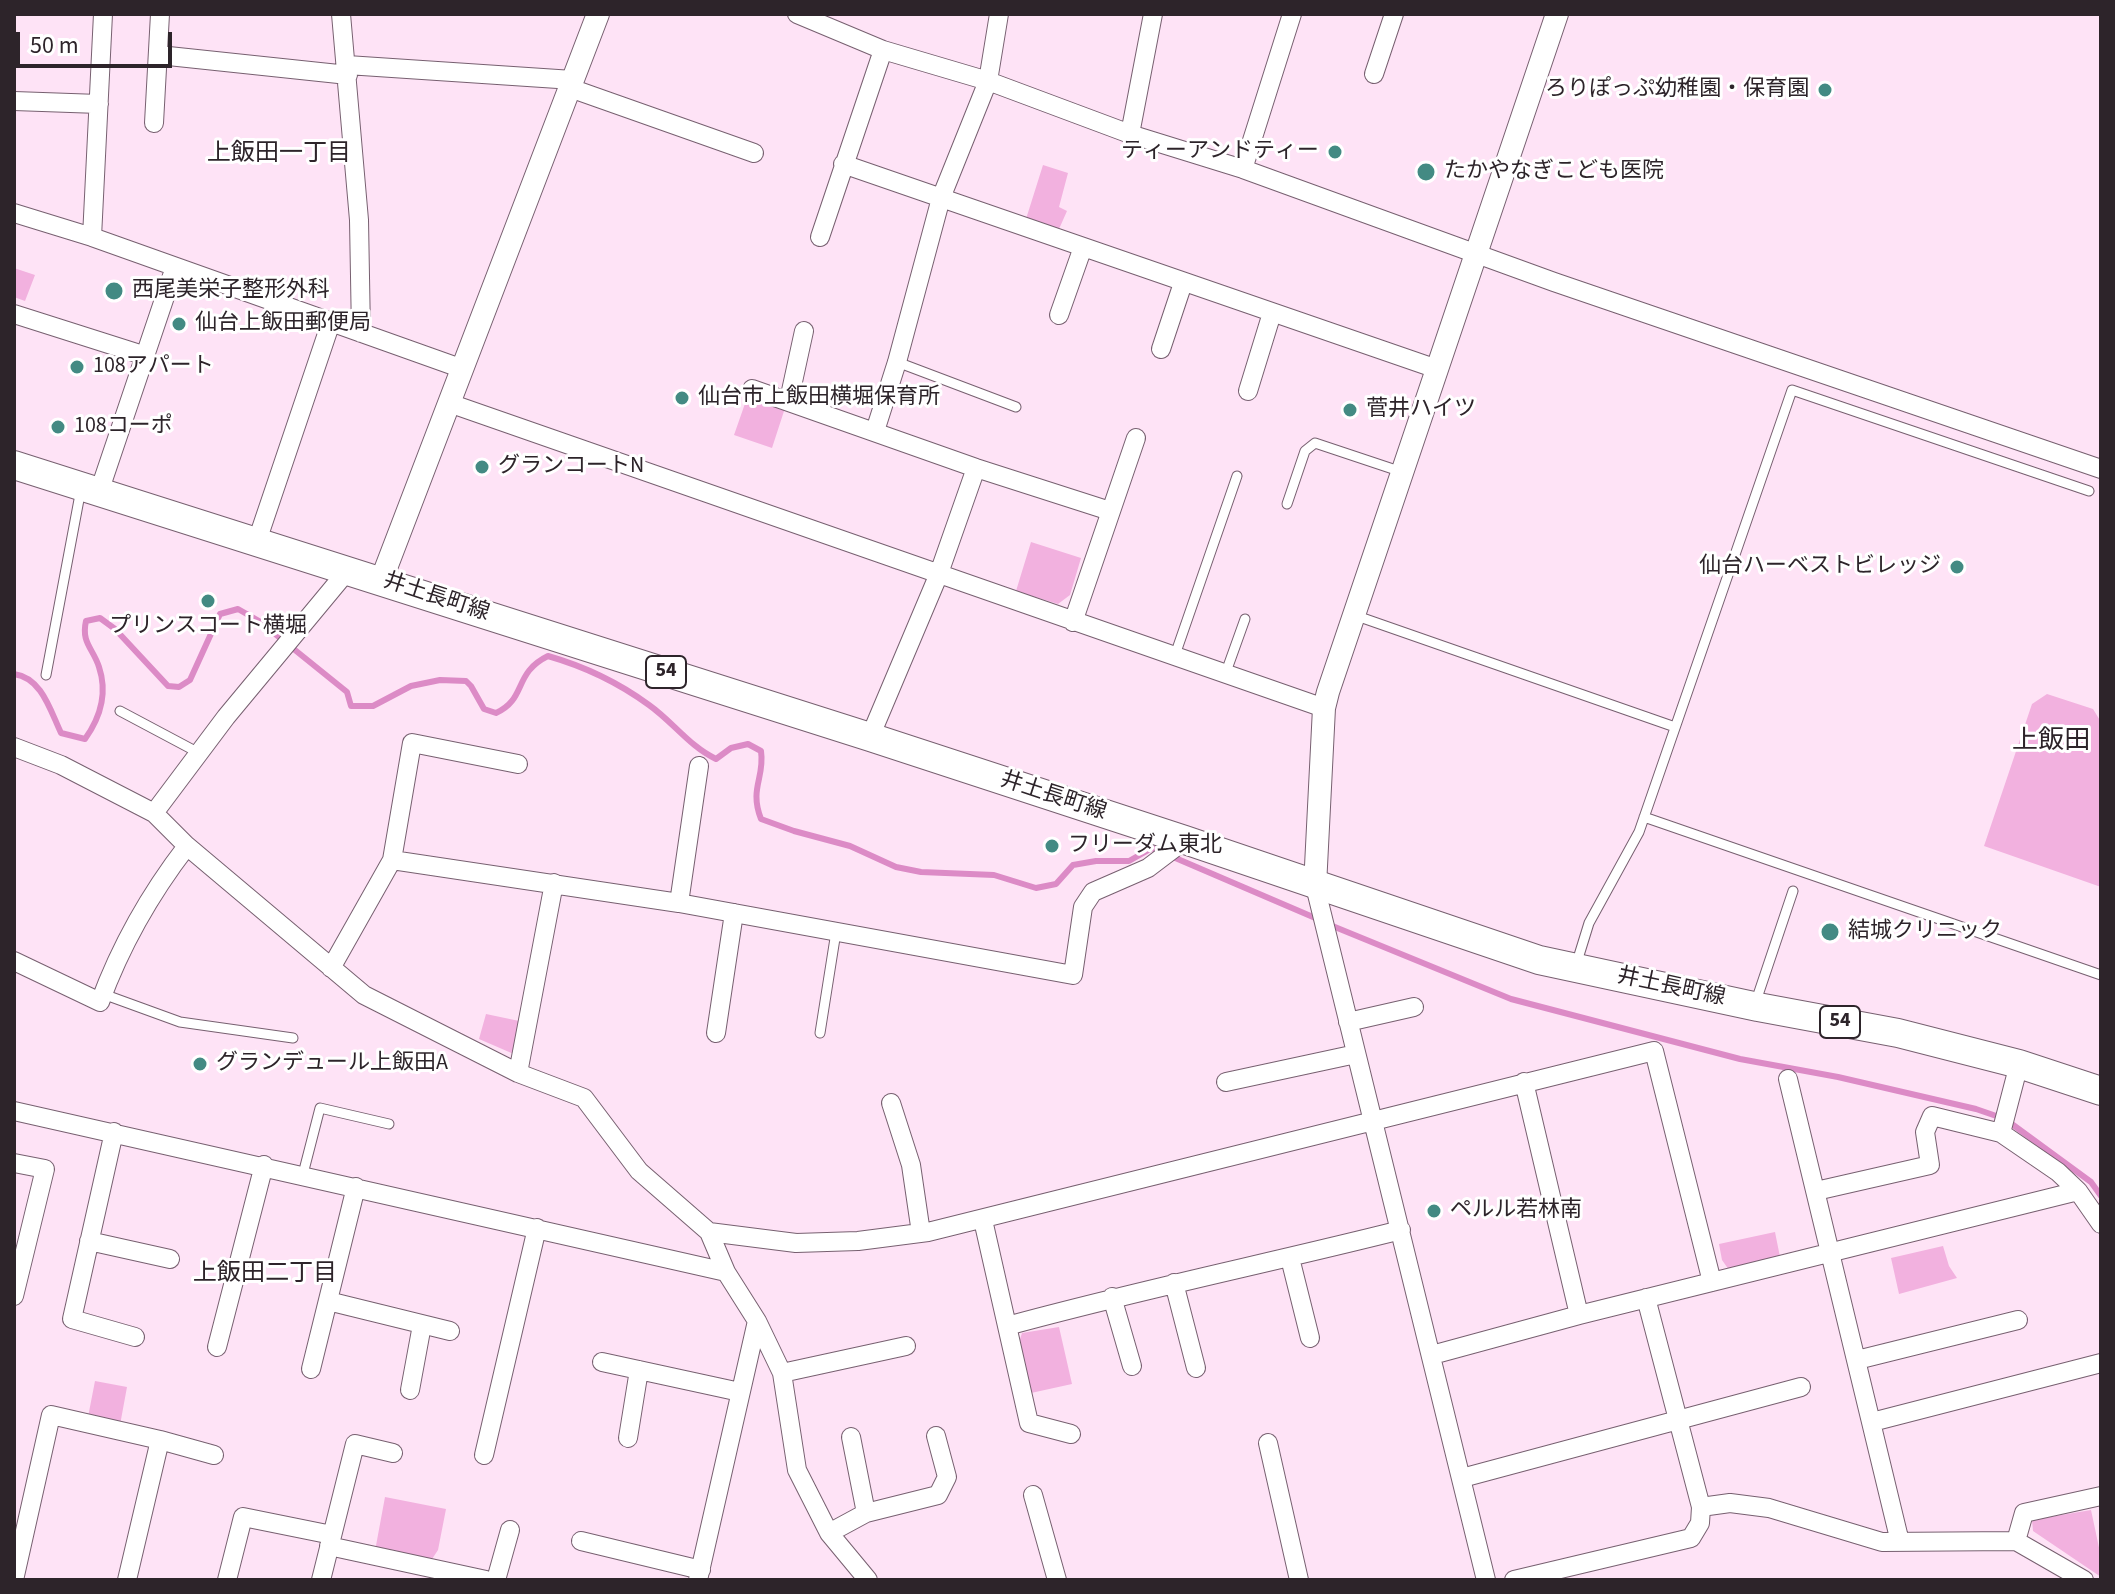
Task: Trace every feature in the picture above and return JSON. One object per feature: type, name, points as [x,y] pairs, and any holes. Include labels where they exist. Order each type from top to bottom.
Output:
[{"type":"main road","name":"井土長町線","points":[[14,465],[870,737],[1539,960],[1898,1033],[2019,1064],[2101,1091]]},
{"type":"street","points":[[92,237],[103,14]]},
{"type":"street","points":[[154,123],[160,14]]},
{"type":"street","points":[[341,14],[359,220],[361,333]]},
{"type":"street","points":[[381,581],[598,14]]},
{"type":"street","points":[[875,431],[941,198],[988,81],[999,14]]},
{"type":"street","points":[[1130,134],[1153,14]]},
{"type":"street","points":[[1243,169],[1292,14]]},
{"type":"street","points":[[1374,74],[1394,14]]},
{"type":"street","points":[[1486,1580],[1315,886],[1324,708],[1478,252],[1553,15]]},
{"type":"street","points":[[806,16],[883,50],[988,81],[1130,134],[1243,169],[1569,287],[2101,469]]},
{"type":"street","points":[[820,237],[883,50]]},
{"type":"street","points":[[159,55],[571,84],[754,153]]},
{"type":"street","points":[[14,101],[99,104]]},
{"type":"street","points":[[843,164],[1437,369]]},
{"type":"street","points":[[14,213],[92,237],[463,369]]},
{"type":"street","points":[[1059,315],[1083,247]]},
{"type":"street","points":[[90,489],[175,267]]},
{"type":"street","points":[[1161,349],[1183,283]]},
{"type":"street","points":[[1248,391],[1272,313]]},
{"type":"street","points":[[14,314],[143,355]]},
{"type":"street","points":[[257,541],[331,322]]},
{"type":"street","points":[[789,400],[804,331]]},
{"type":"street","points":[[752,389],[976,468],[1110,511]]},
{"type":"street","points":[[449,403],[938,576],[1324,708]]},
{"type":"street","points":[[1073,622],[1136,438]]},
{"type":"street","points":[[870,737],[938,576],[976,468]]},
{"type":"street","points":[[154,813],[348,570]]},
{"type":"street","points":[[331,968],[392,860],[412,743],[518,764]]},
{"type":"street","points":[[14,747],[61,765],[154,813],[187,846],[364,995],[518,1073],[584,1098],[639,1171],[709,1232],[726,1272],[757,1321],[782,1373],[797,1470],[829,1533],[868,1580]]},
{"type":"street","points":[[679,903],[699,766]]},
{"type":"street","points":[[392,860],[679,903],[1073,975],[1083,907],[1093,892],[1154,863],[1182,842]]},
{"type":"street","points":[[14,961],[100,1002],[119,952],[139,915],[187,846]]},
{"type":"street","points":[[518,1073],[554,883]]},
{"type":"street","points":[[716,1033],[734,913]]},
{"type":"street","points":[[1348,1022],[1414,1007]]},
{"type":"street","points":[[709,1232],[796,1243],[858,1241],[921,1233],[1654,1051],[1712,1282]]},
{"type":"street","points":[[1226,1082],[1356,1054]]},
{"type":"street","points":[[2004,1122],[2019,1064]]},
{"type":"street","points":[[1788,1079],[1900,1542]]},
{"type":"street","points":[[1524,1082],[1579,1315]]},
{"type":"street","points":[[891,1103],[911,1165],[921,1233]]},
{"type":"street","points":[[14,1111],[264,1165],[726,1272]]},
{"type":"street","points":[[1816,1191],[1930,1165],[1925,1132],[1932,1116],[2004,1122],[2078,1191],[2101,1224]]},
{"type":"street","points":[[114,1132],[72,1319],[135,1337]]},
{"type":"street","points":[[14,1163],[45,1169],[14,1296]]},
{"type":"street","points":[[217,1347],[264,1165]]},
{"type":"street","points":[[311,1369],[356,1187]]},
{"type":"street","points":[[1432,1355],[1579,1315],[2078,1191]]},
{"type":"street","points":[[983,1220],[1029,1423],[1071,1434]]},
{"type":"street","points":[[484,1455],[537,1228]]},
{"type":"street","points":[[1007,1326],[1112,1297],[1401,1230]]},
{"type":"street","points":[[89,1241],[170,1259]]},
{"type":"street","points":[[1290,1258],[1310,1338]]},
{"type":"street","points":[[1174,1283],[1196,1368]]},
{"type":"street","points":[[1112,1297],[1132,1366]]},
{"type":"street","points":[[1514,1580],[1691,1538],[1700,1523],[1701,1507],[1646,1298]]},
{"type":"street","points":[[328,1301],[450,1331]]},
{"type":"street","points":[[1857,1360],[2018,1320]]},
{"type":"street","points":[[581,1541],[699,1575],[757,1321]]},
{"type":"street","points":[[410,1390],[422,1325]]},
{"type":"street","points":[[782,1373],[906,1346]]},
{"type":"street","points":[[602,1362],[740,1392]]},
{"type":"street","points":[[1872,1422],[2101,1363]]},
{"type":"street","points":[[628,1438],[639,1370]]},
{"type":"street","points":[[1462,1478],[1801,1387]]},
{"type":"street","points":[[14,1580],[51,1415],[214,1455]]},
{"type":"street","points":[[829,1533],[866,1513],[938,1495],[947,1477],[936,1436]]},
{"type":"street","points":[[851,1437],[866,1513]]},
{"type":"street","points":[[127,1580],[160,1440]]},
{"type":"street","points":[[1268,1443],[1299,1580]]},
{"type":"street","points":[[321,1580],[355,1444],[393,1453]]},
{"type":"street","points":[[1033,1495],[1057,1580]]},
{"type":"street","points":[[2016,1541],[2024,1513],[2101,1496]]},
{"type":"street","points":[[1701,1507],[1730,1503],[1769,1508],[1882,1542],[2016,1541],[2084,1580]]},
{"type":"street","points":[[227,1580],[243,1517],[486,1580]]},
{"type":"street","points":[[496,1580],[510,1530]]},
{"type":"lane","points":[[897,362],[1016,407]]},
{"type":"lane","points":[[1575,968],[1589,923],[1639,832],[1792,390],[2089,491]]},
{"type":"lane","points":[[1287,504],[1305,451],[1315,443],[1402,472]]},
{"type":"lane","points":[[1175,655],[1237,476]]},
{"type":"lane","points":[[46,675],[90,489]]},
{"type":"lane","points":[[1354,615],[1675,727]]},
{"type":"lane","points":[[1226,672],[1245,619]]},
{"type":"lane","points":[[120,711],[199,753]]},
{"type":"lane","points":[[1644,817],[2101,975]]},
{"type":"lane","points":[[1754,1006],[1793,891]]},
{"type":"lane","points":[[820,1033],[836,932]]},
{"type":"lane","points":[[103,994],[180,1022],[293,1038]]},
{"type":"lane","points":[[303,1174],[320,1108],[389,1124]]},
{"type":"shaded area","points":[[1043,165],[1068,173],[1059,207],[1067,211],[1059,229],[1026,219]]},
{"type":"shaded area","points":[[14,268],[35,275],[25,301],[14,297]]},
{"type":"shaded area","points":[[748,395],[785,408],[772,448],[734,435]]},
{"type":"shaded area","points":[[1031,542],[1081,558],[1070,595],[1058,604],[1016,591]]},
{"type":"shaded area","points":[[2047,694],[2093,709],[2101,722],[2101,887],[1984,846],[2032,704]]},
{"type":"shaded area","points":[[486,1014],[524,1022],[516,1055],[479,1039]]},
{"type":"shaded area","points":[[1775,1232],[1780,1257],[1729,1270],[1722,1260],[1719,1244]]},
{"type":"shaded area","points":[[1943,1246],[1949,1266],[1957,1278],[1899,1294],[1891,1258]]},
{"type":"shaded area","points":[[1059,1327],[1072,1384],[1031,1393],[1018,1345],[1022,1333]]},
{"type":"shaded area","points":[[95,1381],[127,1387],[120,1425],[88,1417]]},
{"type":"shaded area","points":[[385,1497],[446,1509],[438,1550],[430,1562],[375,1551]]},
{"type":"shaded area","points":[[2091,1510],[2101,1557],[2101,1577],[2033,1531],[2032,1520]]},
{"type":"waterway","points":[[14,674],[24,677],[38,688],[61,733],[85,739],[95,723],[103,687],[85,629],[86,621],[100,618],[115,629],[168,686],[179,687],[190,680],[220,614],[238,609],[259,621],[347,692],[351,706],[373,706],[411,686],[440,680],[466,681],[484,709],[496,713],[512,701],[529,670],[548,656],[587,670],[625,689],[716,759],[731,748],[748,744],[761,751],[756,799],[761,819],[850,846],[896,867],[921,872],[994,875],[1036,888],[1056,884],[1073,865],[1129,861],[1152,848],[1320,920]]},
{"type":"waterway","points":[[1330,925],[1511,999],[1740,1059],[1838,1077],[1976,1109],[2005,1119],[2091,1182],[2101,1196]]},
{"type":"place","name":"ろりぽっぷ幼稚園・保育園","points":[[1825,90]]},
{"type":"place","name":"ティーアンドティー","points":[[1335,152]]},
{"type":"place","name":"たかやなぎこども医院","points":[[1426,172]]},
{"type":"place","name":"西尾美栄子整形外科","points":[[114,291]]},
{"type":"place","name":"仙台上飯田郵便局","points":[[179,324]]},
{"type":"place","name":"108アパート","points":[[77,367]]},
{"type":"place","name":"仙台市上飯田横堀保育所","points":[[682,398]]},
{"type":"place","name":"菅井ハイツ","points":[[1350,410]]},
{"type":"place","name":"108コーポ","points":[[58,427]]},
{"type":"place","name":"グランコートN","points":[[482,467]]},
{"type":"place","name":"仙台ハーベストビレッジ","points":[[1957,567]]},
{"type":"place","name":"プリンスコート横堀","points":[[208,601]]},
{"type":"place","name":"フリーダム東北","points":[[1052,846]]},
{"type":"place","name":"結城クリニック","points":[[1830,932]]},
{"type":"place","name":"グランデュール上飯田A","points":[[200,1064]]},
{"type":"place","name":"ペルル若林南","points":[[1434,1211]]},
{"type":"district","name":"上飯田一丁目","points":[[279,155]]},
{"type":"district","name":"上飯田","points":[[2051,742]]},
{"type":"district","name":"上飯田二丁目","points":[[265,1275]]}]
